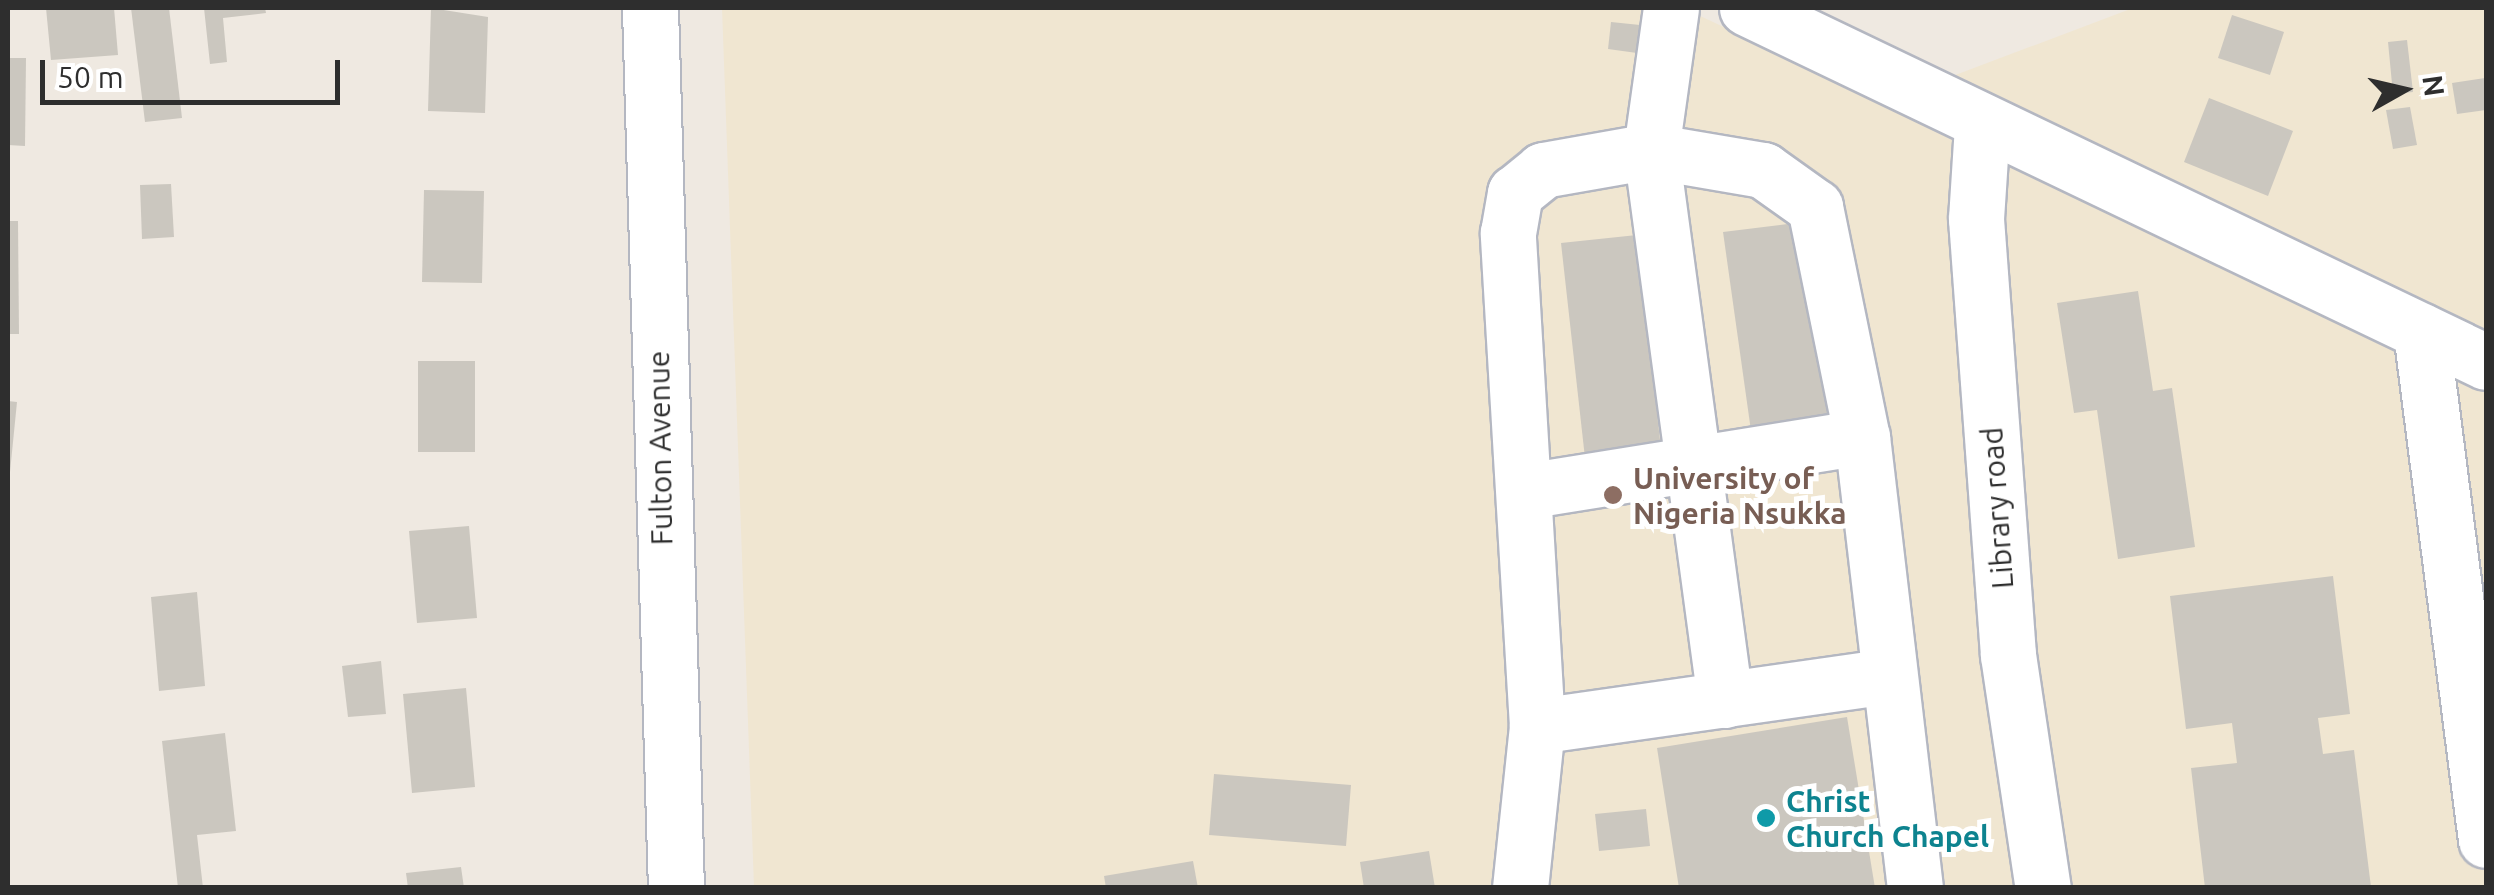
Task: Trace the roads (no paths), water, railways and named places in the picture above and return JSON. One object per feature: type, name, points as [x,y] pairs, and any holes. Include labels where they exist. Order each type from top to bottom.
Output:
[{"type":"street","name":"Fulton Avenue","points":[[650,8],[676,888]]},
{"type":"street","points":[[1670,8],[1651,150],[1726,700]]},
{"type":"street","points":[[1747,8],[1982,126],[2486,362]]},
{"type":"street","name":"Library road","points":[[1982,126],[1976,220],[2008,655],[2043,888]]},
{"type":"street","points":[[1520,888],[1537,726],[1508,233],[1515,193],[1543,170],[1651,150],[1763,170],[1815,206],[1862,437],[1916,888]]},
{"type":"street","points":[[2421,331],[2484,811]]},
{"type":"street","points":[[1525,491],[1862,437]]},
{"type":"street","points":[[1537,726],[1888,676]]},
{"type":"place","name":"University of Nigeria Nsukka","points":[[1613,495]]},
{"type":"place","name":"Christ Church Chapel","points":[[1766,818]]}]
